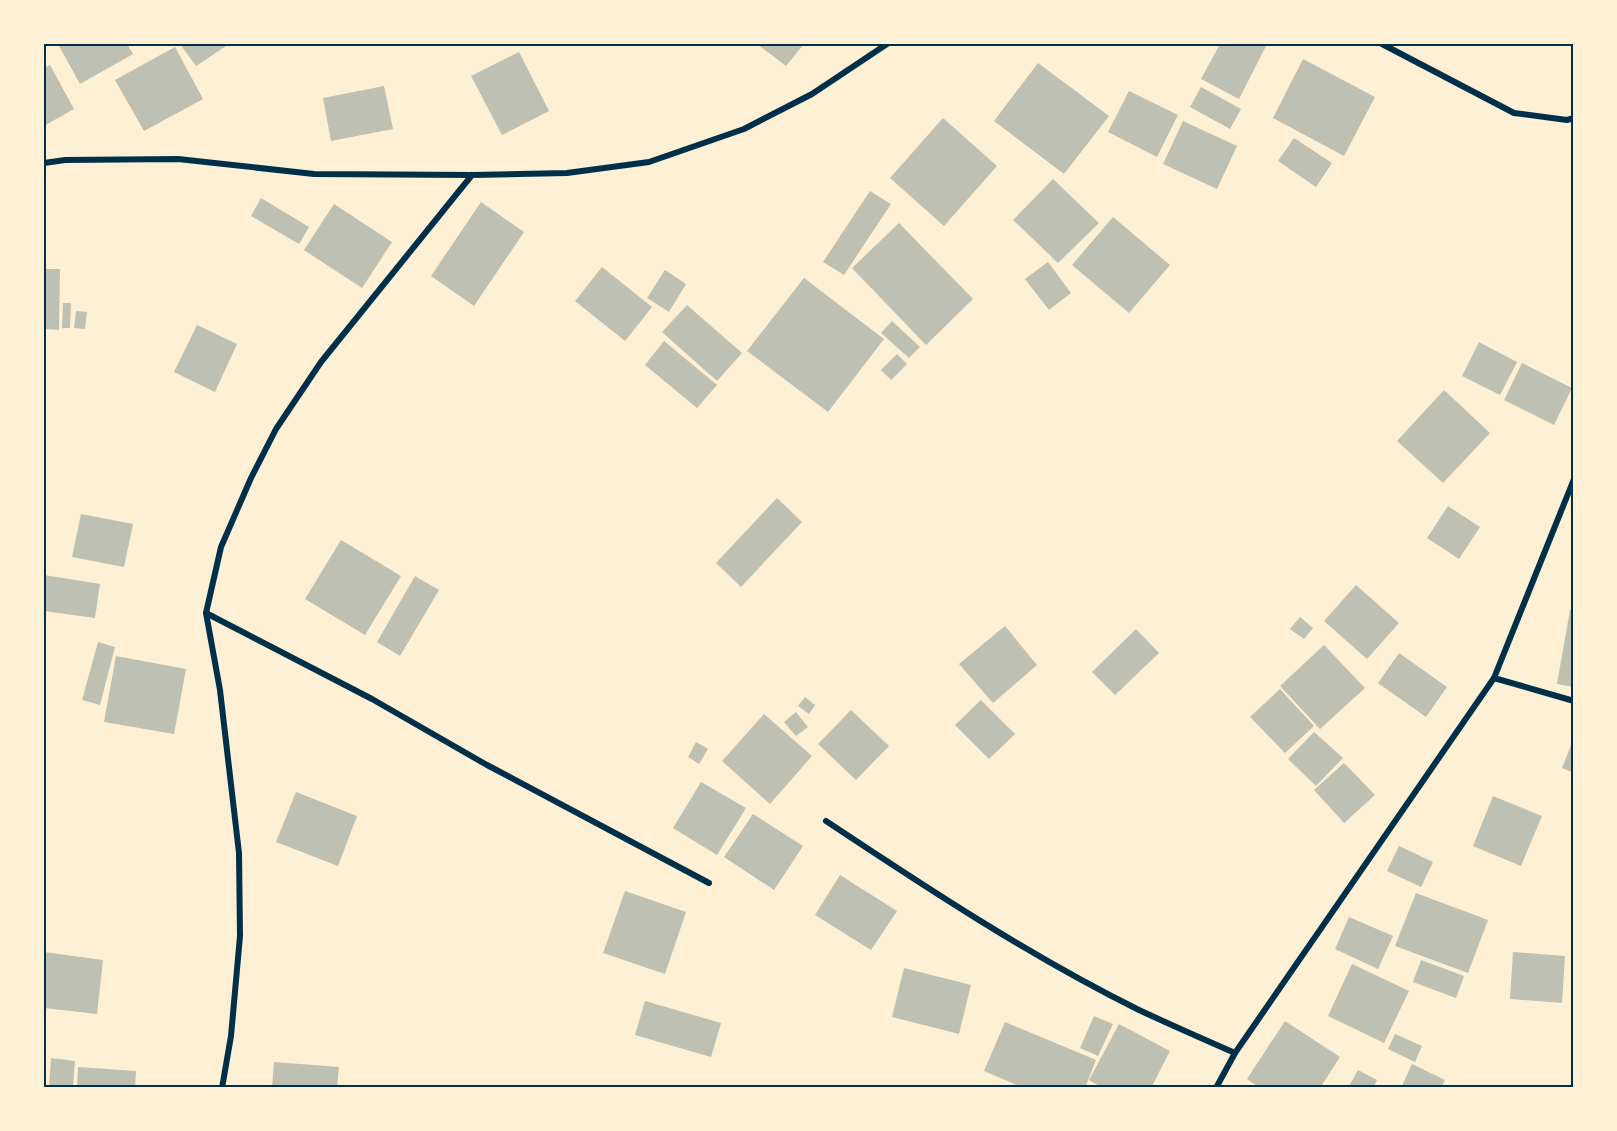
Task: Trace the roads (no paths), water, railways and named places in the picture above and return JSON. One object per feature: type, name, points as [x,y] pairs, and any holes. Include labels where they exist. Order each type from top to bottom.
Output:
[{"type":"street","points":[[44,163],[65,160],[178,159],[314,174],[472,175],[567,173],[649,162],[744,129],[812,94],[887,44]]},
{"type":"street","points":[[1382,44],[1514,113],[1567,120],[1574,118]]},
{"type":"street","points":[[222,1088],[231,1036],[240,936],[238,853],[220,690],[206,613],[221,547],[251,478],[276,429],[321,362],[472,175]]},
{"type":"street","points":[[1216,1088],[1235,1053],[1494,678],[1574,479]]},
{"type":"street","points":[[206,613],[372,699],[487,765],[710,883]]},
{"type":"street","points":[[1494,678],[1574,701]]},
{"type":"street","points":[[826,821],[937,895],[1036,953],[1138,1009],[1235,1053]]}]
